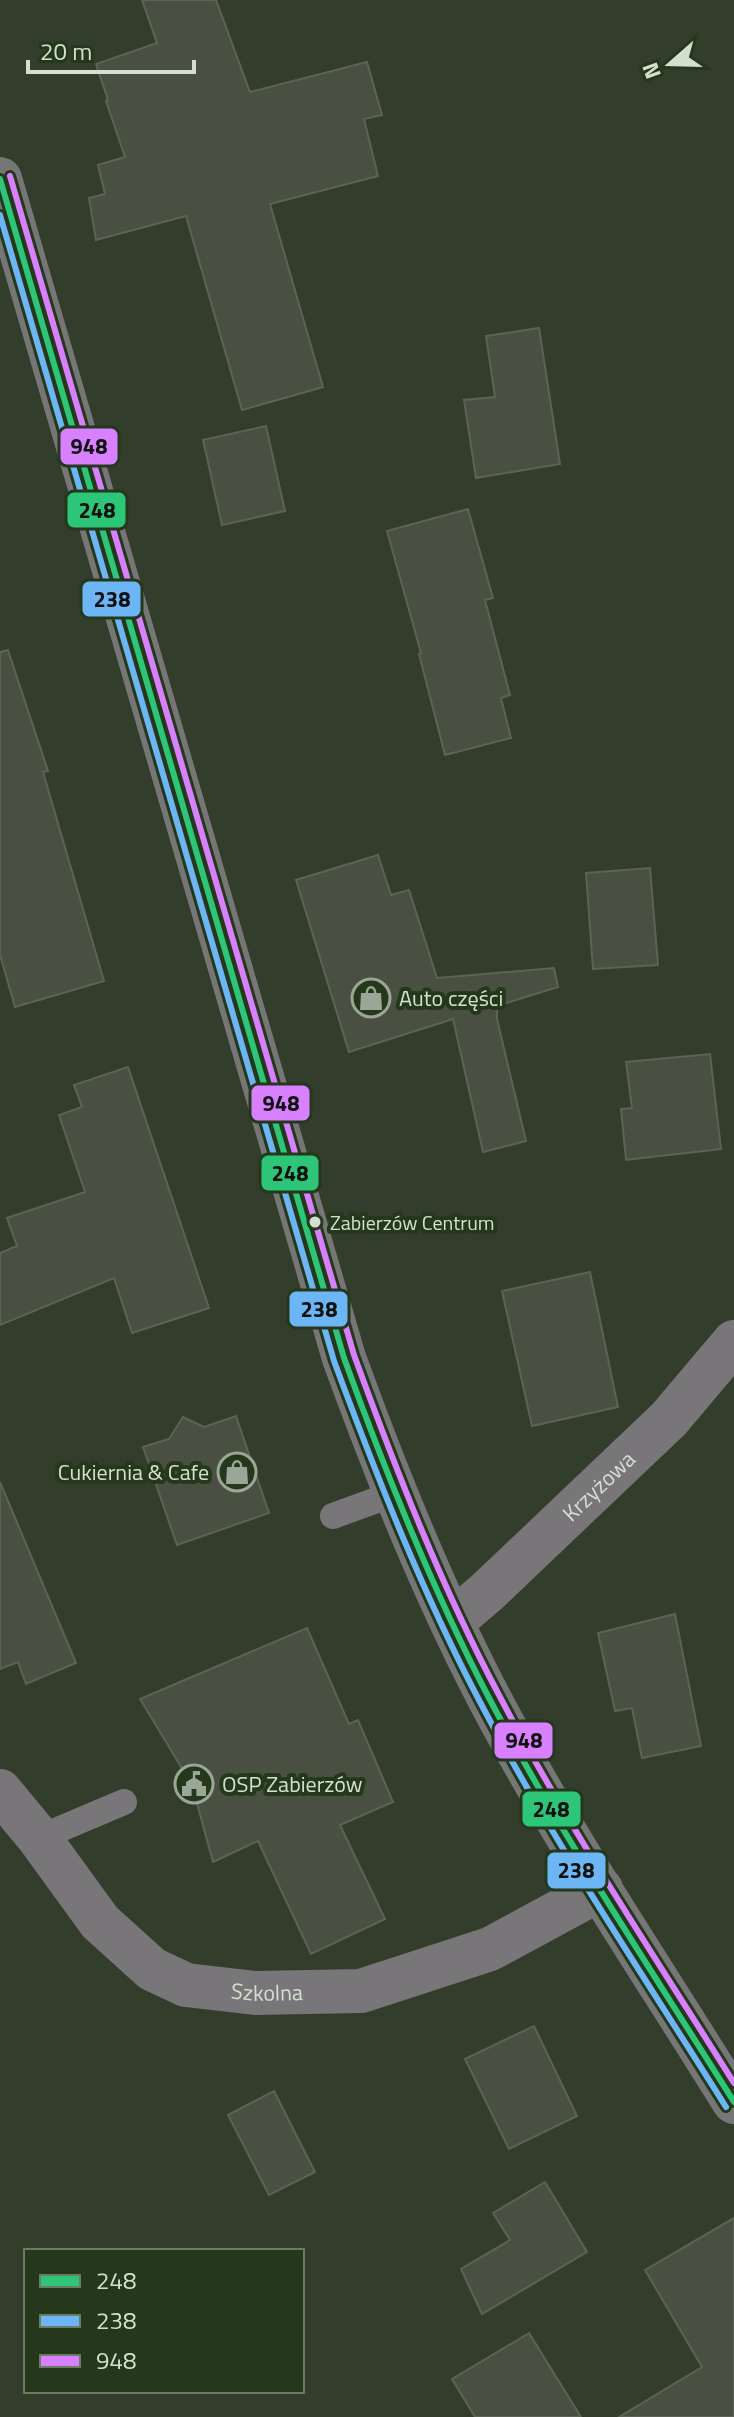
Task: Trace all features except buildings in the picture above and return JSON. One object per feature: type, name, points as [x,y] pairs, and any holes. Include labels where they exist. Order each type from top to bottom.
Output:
[{"type":"main road","points":[[0,179],[344,1358],[396,1493],[488,1696],[533,1778],[734,2102]]},
{"type":"street","name":"Krzyżowa","points":[[452,1622],[669,1419],[734,1342]]},
{"type":"street","name":"Szkolna","points":[[0,1791],[39,1838],[100,1922],[152,1969],[186,1985],[255,1993],[361,1991],[490,1949],[601,1889]]},
{"type":"lane","points":[[333,1516],[396,1493]]},
{"type":"lane","points":[[39,1838],[124,1802]]},
{"type":"transit line","name":"948","points":[[10,176],[354,1355],[386,1441],[458,1612],[526,1745],[613,1891],[734,2083]]},
{"type":"transit line","name":"248","points":[[0,179],[344,1358],[376,1445],[448,1615],[517,1750],[734,2102]]},
{"type":"transit line","name":"238","points":[[0,215],[334,1361],[367,1448],[439,1619],[508,1754],[599,1907],[726,2107]]},
{"type":"place","name":"Auto części","points":[[371,998]]},
{"type":"place","name":"Zabierzów Centrum","points":[[315,1222]]},
{"type":"place","name":"Cukiernia & Cafe","points":[[237,1472]]},
{"type":"place","name":"OSP Zabierzów","points":[[194,1784]]}]
